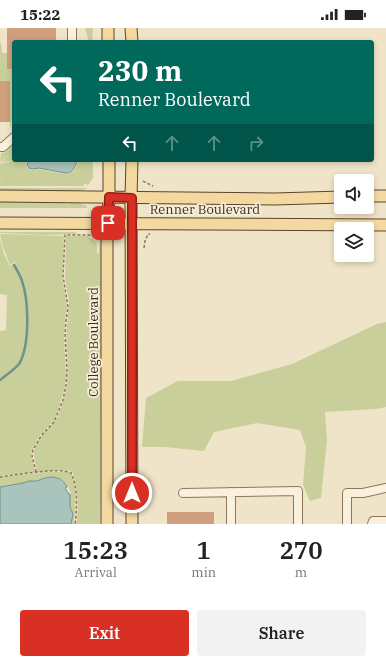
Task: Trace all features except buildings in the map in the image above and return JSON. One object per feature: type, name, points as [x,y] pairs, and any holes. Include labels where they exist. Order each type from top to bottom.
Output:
[{"type":"main road","points":[[108,28],[108,40]]},
{"type":"main road","points":[[131,28],[132,40]]},
{"type":"main road","name":"College Boulevard","points":[[107,524],[107,236],[109,162]]},
{"type":"main road","points":[[132,162],[132,524]]},
{"type":"main road","name":"Renner Boulevard","points":[[0,196],[275,199],[334,197]]},
{"type":"main road","points":[[374,196],[386,196]]},
{"type":"main road","name":"Renner Boulevard","points":[[0,223],[386,225]]},
{"type":"lane","points":[[72,28],[72,40]]},
{"type":"lane","points":[[0,147],[3,147],[12,139]]},
{"type":"lane","points":[[347,524],[347,492],[363,493],[386,488]]},
{"type":"lane","points":[[183,493],[298,491],[298,524]]},
{"type":"lane","points":[[231,492],[231,524]]},
{"type":"lane","points":[[372,524],[373,521],[386,521]]},
{"type":"path","points":[[143,181],[153,186]]},
{"type":"path","points":[[144,248],[148,234]]},
{"type":"path","points":[[36,472],[32,456],[33,450],[41,436],[54,422],[63,400],[66,385],[65,330],[68,307],[63,276],[65,236],[94,236]]},
{"type":"path","points":[[0,477],[36,472],[67,471],[72,474],[76,496],[75,524]]},
{"type":"green space","points":[[85,28],[93,28],[92,40],[88,40]]},
{"type":"green space","points":[[1,43],[2,53],[7,53],[7,69],[12,69],[12,120],[10,129],[10,81],[0,81]]},
{"type":"green space","points":[[12,146],[12,160],[0,163],[5,159],[0,162],[1,153],[6,152]]},
{"type":"green space","points":[[12,161],[27,162],[27,168],[32,170],[39,169],[67,174],[75,169],[78,162],[93,162],[93,178],[87,186],[87,184],[84,184],[84,186],[0,186],[0,182],[2,182],[0,181],[0,164]]},
{"type":"green space","points":[[0,188],[86,189],[69,191],[0,190]]},
{"type":"green space","points":[[0,201],[66,202],[66,204],[68,204],[68,202],[73,202],[85,205],[87,208],[0,208]]},
{"type":"green space","points":[[0,232],[74,232],[78,234],[45,235]]},
{"type":"green space","points":[[0,234],[64,236],[62,278],[67,306],[64,337],[66,373],[65,386],[54,420],[38,438],[32,451],[31,456],[35,472],[0,476],[0,331],[6,330],[7,295],[0,294],[0,239],[4,254],[10,266],[17,261],[10,265]]},
{"type":"green space","points":[[66,236],[89,236],[97,244],[97,254],[99,253],[99,243],[101,250],[101,360],[99,363],[101,369],[100,524],[76,524],[78,498],[73,473],[66,470],[37,472],[34,457],[34,451],[39,439],[57,418],[67,385],[68,365],[66,337],[69,303],[65,278]]},
{"type":"green space","points":[[386,322],[386,407],[325,412],[327,440],[321,498],[310,501],[303,485],[306,447],[300,430],[257,423],[214,432],[204,451],[165,447],[142,447],[146,398],[178,381],[231,381],[292,364],[377,324]]},
{"type":"green space","points":[[47,472],[68,472],[72,475],[74,479],[75,492],[74,524],[71,524],[73,514],[70,507],[71,493],[68,487],[57,478],[51,477],[37,481],[29,481],[0,487],[0,477]]},
{"type":"water","points":[[28,162],[76,162],[72,171],[68,173],[39,168],[33,169],[29,168],[27,164]]},
{"type":"water","points":[[51,477],[59,478],[67,487],[65,488],[70,494],[70,507],[73,514],[71,524],[0,524],[0,487],[29,481],[37,481]]},
{"type":"waterway","points":[[0,380],[19,364],[23,356],[27,335],[26,300],[22,281],[14,265]]},
{"type":"route","points":[[108,223],[109,197],[132,198],[132,493]]}]
